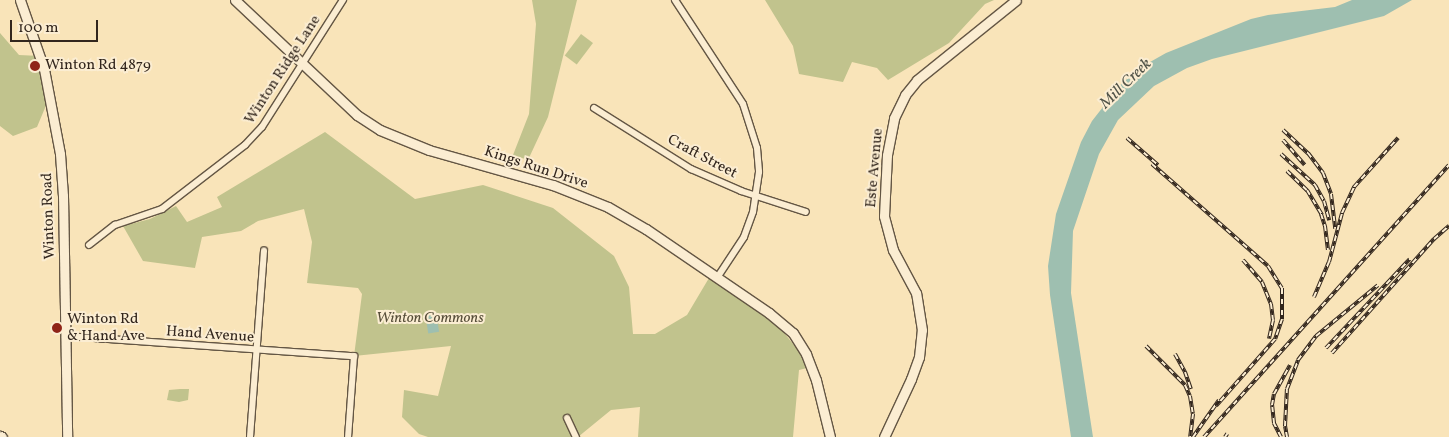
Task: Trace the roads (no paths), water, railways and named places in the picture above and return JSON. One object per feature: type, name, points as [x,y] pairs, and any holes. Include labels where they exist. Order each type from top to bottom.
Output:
[{"type":"street","name":"Winton Road","points":[[20,0],[44,69],[60,154],[64,205],[67,437]]},
{"type":"street","name":"Kings Run Drive","points":[[234,0],[356,115],[380,130],[420,147],[553,185],[608,208],[646,229],[777,319],[799,342],[814,373],[830,437]]},
{"type":"street","name":"Winton Ridge Lane","points":[[89,245],[115,225],[142,218],[162,209],[245,145],[262,127],[343,0]]},
{"type":"street","points":[[675,0],[745,109],[758,148],[757,196],[744,237],[717,278]]},
{"type":"street","name":"Este Avenue","points":[[884,437],[912,379],[919,357],[922,330],[916,293],[893,250],[884,216],[887,155],[894,118],[905,95],[917,80],[1016,0]]},
{"type":"street","name":"Craft Street","points":[[594,108],[691,169],[725,185],[806,212]]},
{"type":"street","points":[[250,437],[264,251]]},
{"type":"street","name":"Hand Avenue","points":[[65,336],[257,351],[354,356],[348,437]]},
{"type":"street","points":[[567,418],[576,437]]},
{"type":"water","name":"Mill Creek","points":[[1352,0],[1412,0],[1384,16],[1212,59],[1187,68],[1154,86],[1118,120],[1099,154],[1073,231],[1071,293],[1093,437],[1071,437],[1050,295],[1048,266],[1056,214],[1081,142],[1092,121],[1121,84],[1143,66],[1166,53],[1251,19],[1268,15],[1335,7]]},
{"type":"water","points":[[436,312],[439,332],[428,333],[425,314]]},
{"type":"railway","points":[[1283,130],[1308,153],[1323,173],[1331,194],[1335,229]]},
{"type":"railway","points":[[1127,138],[1158,165]]},
{"type":"railway","points":[[1314,297],[1329,262],[1342,213],[1354,187],[1398,138]]},
{"type":"railway","points":[[1283,140],[1305,165]]},
{"type":"railway","points":[[1281,154],[1315,185],[1324,201],[1329,220]]},
{"type":"railway","points":[[1152,164],[1268,266],[1282,288],[1282,319],[1275,339],[1216,406]]},
{"type":"railway","points":[[1204,437],[1449,165]]},
{"type":"railway","points":[[1287,171],[1307,190],[1322,215]]},
{"type":"railway","points":[[1321,214],[1325,226],[1328,250]]},
{"type":"railway","points":[[1332,353],[1434,239],[1449,226]]},
{"type":"railway","points":[[1326,348],[1410,259]]},
{"type":"railway","points":[[1243,260],[1262,282],[1271,304],[1273,320],[1269,339]]},
{"type":"railway","points":[[1287,437],[1285,426],[1287,389],[1298,360],[1316,336],[1378,285]]},
{"type":"railway","points":[[1146,346],[1185,385],[1190,396],[1193,414],[1190,437]]},
{"type":"railway","points":[[1175,354],[1185,372],[1191,389]]},
{"type":"railway","points":[[1281,437],[1274,423],[1272,405],[1274,394],[1290,365]]},
{"type":"railway","points":[[1193,437],[1219,400]]},
{"type":"place","name":"Winton Rd 4879","points":[[35,66]]},
{"type":"place","name":"Winton Rd & Hand Ave","points":[[57,328]]},
{"type":"park label","name":"Winton Commons","points":[[430,319]]}]
